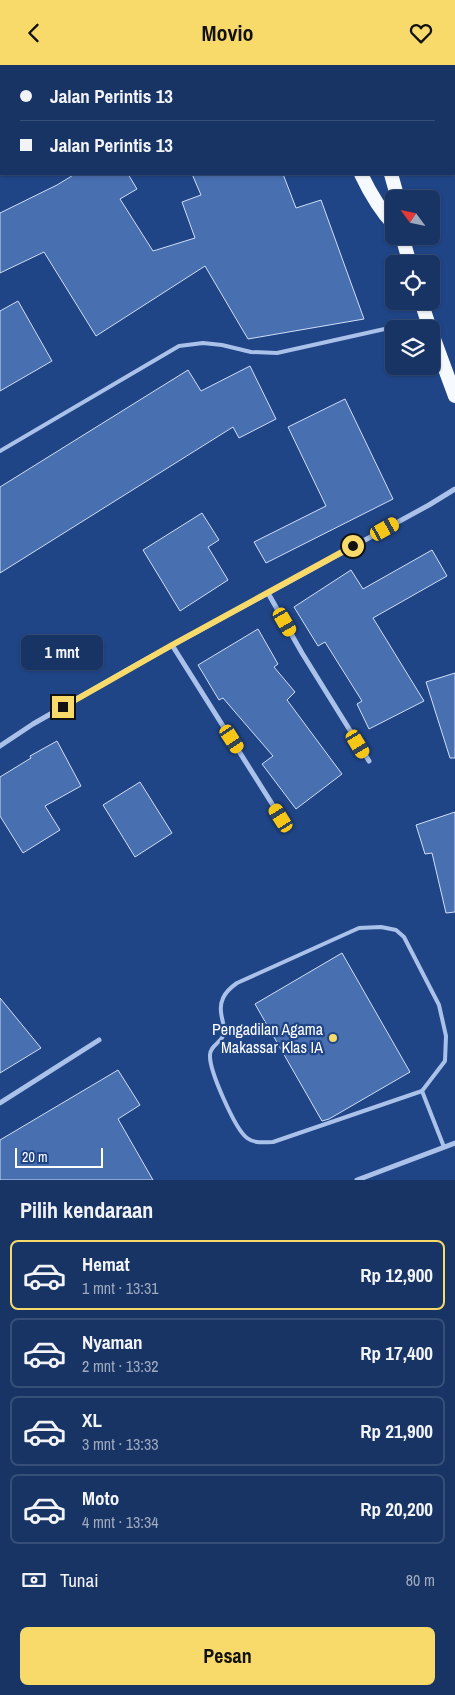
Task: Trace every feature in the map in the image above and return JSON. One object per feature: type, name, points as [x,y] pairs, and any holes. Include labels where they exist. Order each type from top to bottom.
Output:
[{"type":"highway","points":[[361,175],[369,191],[385,215]]},
{"type":"highway","points":[[391,175],[395,190]]},
{"type":"highway","points":[[440,356],[455,397]]},
{"type":"street","points":[[0,746],[33,724],[172,645],[455,489]]},
{"type":"street","points":[[268,593],[302,653],[369,761]]},
{"type":"street","points":[[172,645],[281,818]]},
{"type":"street","points":[[0,1103],[99,1040]]},
{"type":"street","points":[[357,1180],[455,1143]]},
{"type":"lane","points":[[0,451],[179,346],[203,343],[222,345],[251,352],[278,353],[385,334]]},
{"type":"lane","points":[[381,927],[396,930],[404,937],[439,1005],[446,1036],[445,1061],[422,1091],[273,1142],[254,1142],[246,1137],[237,1127],[211,1066],[210,1054],[212,1049],[225,1033],[220,1010],[224,994],[237,983],[359,928],[381,927]]},
{"type":"lane","points":[[422,1091],[444,1147]]},
{"type":"building","points":[[73,175],[129,175],[137,189],[120,199],[153,251],[195,238],[182,202],[201,195],[192,175],[283,175],[296,208],[321,200],[364,319],[248,339],[205,266],[96,336],[44,252],[0,273],[0,213]]},
{"type":"building","points":[[18,301],[52,361],[0,391],[0,311]]},
{"type":"building","points":[[250,366],[276,419],[239,438],[233,427],[0,573],[0,487],[188,370],[201,391]]},
{"type":"building","points":[[345,399],[393,499],[266,563],[254,542],[326,506],[288,427]]},
{"type":"building","points":[[202,513],[219,540],[208,547],[228,580],[180,611],[143,550]]},
{"type":"building","points":[[432,550],[447,576],[373,618],[424,701],[369,729],[357,704],[362,701],[325,642],[318,646],[294,607],[351,570],[363,589]]},
{"type":"building","points":[[258,629],[278,664],[274,667],[295,692],[287,700],[342,774],[296,809],[262,764],[273,756],[223,698],[219,700],[198,665]]},
{"type":"building","points":[[455,673],[455,758],[450,758],[426,682]]},
{"type":"building","points":[[57,741],[81,786],[45,806],[60,830],[23,853],[0,816],[0,777],[31,758],[30,756]]},
{"type":"building","points":[[140,782],[172,833],[135,857],[103,805]]},
{"type":"building","points":[[455,812],[455,912],[446,913],[432,853],[425,854],[416,825]]},
{"type":"building","name":"Pengadilan Agama Makassar Klas IA","points":[[342,953],[410,1072],[329,1119],[322,1121],[255,1004]]},
{"type":"building","points":[[0,998],[41,1048],[0,1073]]},
{"type":"building","points":[[118,1070],[140,1105],[118,1119],[153,1180],[0,1180],[0,1140]]},
{"type":"place","name":"Pengadilan Agama Makassar Klas IA","points":[[333,1038]]},
{"type":"route","points":[[63,707],[353,546]]}]
